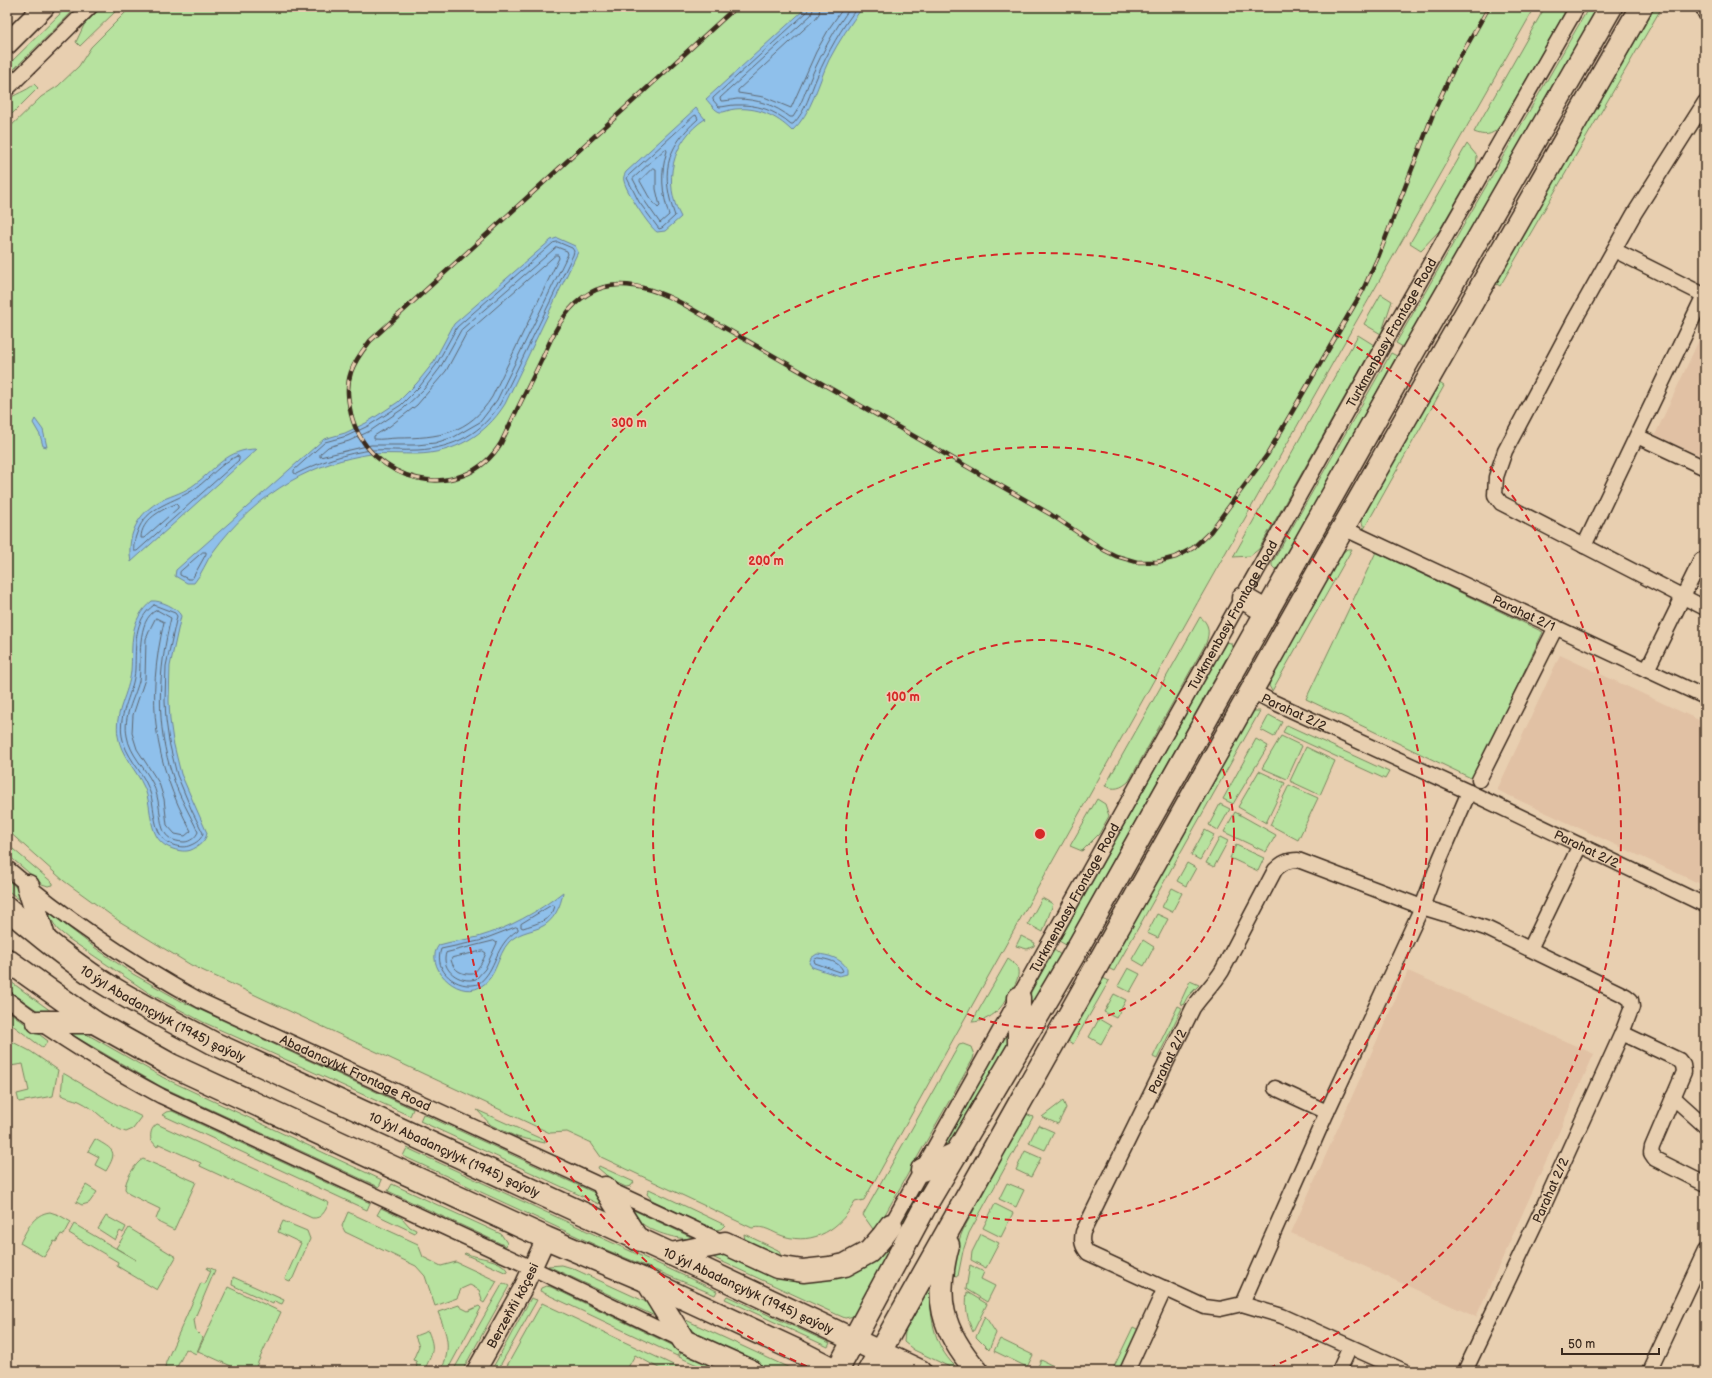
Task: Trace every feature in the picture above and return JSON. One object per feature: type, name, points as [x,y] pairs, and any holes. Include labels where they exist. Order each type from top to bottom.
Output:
[{"type":"main road","points":[[7,44],[44,7]]},
{"type":"main road","points":[[7,960],[68,1005],[94,1022],[129,1043],[171,1065],[546,1238],[647,1281],[800,1352],[837,1371],[928,1203],[1073,956],[1413,352],[1611,7]]},
{"type":"main road","points":[[869,1371],[1343,528],[1641,7]]},
{"type":"main road","points":[[1243,598],[1267,612]]},
{"type":"main road","points":[[28,886],[44,937]]},
{"type":"main road","name":"10 ýyl Abadançylyk (1945) şaýoly","points":[[7,908],[101,980],[153,1011],[213,1043],[637,1238],[920,1371]]},
{"type":"main road","points":[[1019,998],[1019,1047]]},
{"type":"main road","points":[[38,1022],[94,1022]]},
{"type":"main road","points":[[922,1170],[957,1153]]},
{"type":"main road","points":[[605,1188],[637,1238]]},
{"type":"main road","points":[[956,1217],[945,1258],[941,1290],[944,1318],[949,1332],[976,1368]]},
{"type":"main road","points":[[671,1254],[725,1243],[777,1267],[790,1270],[816,1270],[845,1265],[858,1259],[872,1248],[891,1225]]},
{"type":"main road","points":[[647,1281],[684,1341],[751,1371]]},
{"type":"street","points":[[7,89],[90,7]]},
{"type":"street","name":"Turkmenbasy Frontage Road","points":[[891,1225],[1416,287],[1577,7]]},
{"type":"street","points":[[1703,7],[1705,13]]},
{"type":"street","points":[[1705,102],[1634,214],[1505,451],[1496,477],[1495,494],[1501,503],[1705,608]]},
{"type":"street","points":[[1584,546],[1704,294],[1614,250]]},
{"type":"street","points":[[1637,436],[1705,468]]},
{"type":"street","name":"Parahat 2/1","points":[[1343,528],[1705,697]]},
{"type":"street","points":[[1647,670],[1701,560]]},
{"type":"street","points":[[1479,780],[1556,627]]},
{"type":"street","name":"Parahat 2/2","points":[[1252,691],[1271,702],[1469,792],[1705,905]]},
{"type":"street","points":[[1242,1304],[1327,1112],[1422,907],[1440,858],[1469,792]]},
{"type":"street","points":[[1530,949],[1580,845]]},
{"type":"street","name":"Parahat 2/2","points":[[1404,1371],[1282,1316],[1242,1304],[1220,1309],[1205,1307],[1088,1253],[1081,1240],[1083,1232],[1193,1008],[1203,994],[1215,982],[1222,971],[1274,870],[1281,863],[1290,860],[1298,860],[1422,907],[1488,929],[1626,996],[1631,1000],[1632,1006],[1622,1033],[1544,1205],[1465,1371]]},
{"type":"street","name":"Abadancylyk Frontage Road","points":[[7,868],[28,886],[114,950],[201,1001],[725,1243]]},
{"type":"street","points":[[7,999],[38,1022],[115,1072],[161,1096],[532,1268],[684,1341]]},
{"type":"street","points":[[1622,1033],[1679,1060],[1683,1065],[1684,1072],[1652,1147],[1651,1153],[1655,1158],[1705,1184]]},
{"type":"street","points":[[1275,1088],[1327,1112]]},
{"type":"street","points":[[1673,1097],[1705,1126]]},
{"type":"street","name":"Berzeňňi köçesi","points":[[476,1371],[532,1268],[546,1238]]},
{"type":"street","points":[[1649,1371],[1705,1251]]},
{"type":"street","points":[[1128,1371],[1165,1288]]},
{"type":"street","points":[[1339,1371],[1350,1347]]},
{"type":"shaded area","points":[[1705,327],[1705,458],[1655,435]]},
{"type":"shaded area","points":[[1560,655],[1705,723],[1705,886],[1497,790]]},
{"type":"shaded area","points":[[1408,971],[1594,1054],[1476,1317],[1291,1233]]},
{"type":"green space","points":[[67,7],[77,7],[7,76],[7,66]]},
{"type":"green space","points":[[102,7],[119,8],[80,46],[76,42],[84,25]]},
{"type":"green space","points":[[131,7],[1535,7],[1198,602],[864,1200],[855,1202],[842,1220],[834,1227],[806,1239],[783,1236],[761,1227],[752,1228],[601,1157],[591,1143],[567,1132],[550,1133],[191,965],[119,921],[64,881],[7,830],[7,130],[41,97],[58,86],[79,66],[91,47]]},
{"type":"green space","points":[[1545,7],[1565,7],[1564,14],[1499,127],[1491,134],[1474,132]]},
{"type":"green space","points":[[1589,7],[1598,7],[1403,347],[1396,343]]},
{"type":"green space","points":[[1655,7],[1662,7],[1500,286],[1495,283]]},
{"type":"green space","points":[[34,84],[38,88],[7,119],[7,101]]},
{"type":"green space","points":[[1467,144],[1477,156],[1476,167],[1439,231],[1421,250],[1410,243]]},
{"type":"green space","points":[[1381,294],[1392,301],[1381,334],[1364,324]]},
{"type":"green space","points":[[1358,335],[1374,345],[1259,549],[1250,556],[1233,557]]},
{"type":"green space","points":[[1391,353],[1397,356],[1279,567],[1275,569],[1272,566],[1272,563]]},
{"type":"green space","points":[[1438,382],[1444,386],[1364,529],[1362,522],[1363,517]]},
{"type":"green space","points":[[1347,549],[1352,549],[1272,691],[1269,686],[1270,681],[1341,554]]},
{"type":"green space","points":[[1376,552],[1543,632],[1473,779],[1306,699]]},
{"type":"green space","points":[[1200,617],[1203,619],[1208,628],[1206,643],[1129,781],[1123,786],[1117,788],[1105,786]]},
{"type":"green space","points":[[1226,642],[1231,643],[1232,648],[1066,945],[1059,941]]},
{"type":"green space","points":[[1254,711],[1260,711],[1114,971],[1108,968],[1250,715]]},
{"type":"green space","points":[[1269,715],[1282,722],[1274,737],[1261,730]]},
{"type":"green space","points":[[1287,725],[1389,772],[1385,779],[1283,732]]},
{"type":"green space","points":[[1281,736],[1302,746],[1287,779],[1262,768]]},
{"type":"green space","points":[[1256,739],[1268,746],[1233,804],[1223,799]]},
{"type":"green space","points":[[1306,747],[1335,761],[1320,795],[1290,781]]},
{"type":"green space","points":[[1259,771],[1285,783],[1266,823],[1238,807]]},
{"type":"green space","points":[[1289,785],[1318,798],[1298,840],[1270,825]]},
{"type":"green space","points":[[1097,799],[1105,804],[1109,816],[1099,834],[1082,851],[1070,846]]},
{"type":"green space","points":[[1220,804],[1230,809],[1218,830],[1209,825]]},
{"type":"green space","points":[[1235,812],[1276,835],[1266,852],[1224,832]]},
{"type":"green space","points":[[1205,830],[1214,835],[1200,860],[1191,855]]},
{"type":"green space","points":[[1220,837],[1228,841],[1214,867],[1206,863]]},
{"type":"green space","points":[[7,844],[53,883],[53,885],[48,886],[42,884],[8,855]]},
{"type":"green space","points":[[1236,845],[1264,858],[1258,871],[1230,858]]},
{"type":"green space","points":[[1187,863],[1196,868],[1186,886],[1177,881]]},
{"type":"green space","points":[[7,879],[20,891],[24,903],[7,890]]},
{"type":"green space","points":[[1172,888],[1182,893],[1172,912],[1162,907]]},
{"type":"green space","points":[[1042,898],[1053,904],[1043,932],[1028,924]]},
{"type":"green space","points":[[46,910],[94,947],[133,974],[181,1001],[413,1109],[410,1116],[203,1022],[149,993],[69,939],[57,929]]},
{"type":"green space","points":[[1157,914],[1168,919],[1158,938],[1147,933]]},
{"type":"green space","points":[[1021,936],[1035,943],[1034,946],[1027,949],[1016,946]]},
{"type":"green space","points":[[1143,940],[1154,947],[1144,966],[1132,959]]},
{"type":"green space","points":[[1054,950],[1061,955],[1031,1007],[1029,1006],[1031,992]]},
{"type":"green space","points":[[1008,959],[1017,966],[1018,969],[1018,978],[1012,990],[1005,1002],[992,1016],[972,1022]]},
{"type":"green space","points":[[1128,968],[1140,974],[1130,992],[1118,986]]},
{"type":"green space","points":[[1103,978],[1109,981],[1073,1044],[1068,1041]]},
{"type":"green space","points":[[7,979],[55,1014],[38,1011],[7,989]]},
{"type":"green space","points":[[1190,981],[1199,985],[1188,996],[1183,1005],[1180,1003]]},
{"type":"green space","points":[[1114,994],[1126,1000],[1116,1018],[1104,1012]]},
{"type":"green space","points":[[1178,1006],[1182,1008],[1157,1059],[1153,1057]]},
{"type":"green space","points":[[7,1010],[48,1041],[43,1048],[7,1021]]},
{"type":"green space","points":[[1099,1019],[1111,1026],[1101,1044],[1089,1037]]},
{"type":"green space","points":[[1008,1031],[1007,1049],[955,1141],[942,1149]]},
{"type":"green space","points":[[69,1033],[82,1033],[90,1036],[164,1078],[382,1180],[379,1187],[160,1086]]},
{"type":"green space","points":[[7,1039],[30,1051],[58,1070],[53,1096],[19,1102],[17,1094],[29,1091],[23,1064],[10,1066],[7,1055]]},
{"type":"green space","points":[[963,1044],[971,1047],[974,1055],[973,1059],[875,1232],[863,1215],[959,1045]]},
{"type":"green space","points":[[63,1073],[116,1104],[142,1117],[133,1129],[126,1132],[113,1126],[85,1104],[61,1095]]},
{"type":"green space","points":[[1063,1101],[1066,1108],[1058,1124],[1042,1117]]},
{"type":"green space","points":[[477,1110],[546,1141],[545,1143],[517,1137],[491,1125]]},
{"type":"green space","points":[[172,1111],[370,1203],[367,1210],[162,1115],[166,1112]]},
{"type":"green space","points":[[423,1114],[593,1192],[601,1200],[599,1204],[420,1121]]},
{"type":"green space","points":[[1026,1114],[1033,1117],[969,1233],[963,1251],[958,1276],[951,1275],[956,1248],[963,1230]]},
{"type":"green space","points":[[157,1124],[329,1203],[321,1216],[312,1218],[200,1166],[201,1163],[159,1144],[157,1147],[151,1140],[151,1131]]},
{"type":"green space","points":[[1038,1125],[1054,1132],[1045,1150],[1029,1143]]},
{"type":"green space","points":[[95,1139],[112,1152],[112,1159],[106,1171],[95,1165],[99,1157],[88,1151]]},
{"type":"green space","points":[[407,1148],[717,1291],[715,1295],[602,1248],[403,1156]]},
{"type":"green space","points":[[1025,1151],[1041,1158],[1031,1177],[1016,1170]]},
{"type":"green space","points":[[143,1159],[196,1182],[174,1230],[158,1222],[156,1219],[160,1209],[129,1194],[125,1189],[125,1185],[131,1172]]},
{"type":"green space","points":[[599,1166],[634,1182],[631,1186],[626,1187],[613,1181],[598,1168]]},
{"type":"green space","points":[[937,1175],[854,1316],[845,1318],[712,1257],[727,1255],[804,1280],[897,1230],[922,1187]]},
{"type":"green space","points":[[1007,1183],[1024,1190],[1016,1207],[999,1199]]},
{"type":"green space","points":[[392,1184],[501,1234],[507,1243],[506,1246],[388,1191]]},
{"type":"green space","points":[[86,1185],[97,1192],[89,1203],[82,1205],[76,1202]]},
{"type":"green space","points":[[649,1189],[725,1225],[721,1229],[715,1230],[652,1200],[647,1194]]},
{"type":"green space","points":[[995,1204],[1013,1213],[1001,1237],[983,1228]]},
{"type":"green space","points":[[381,1208],[402,1218],[410,1227],[416,1230],[415,1233],[377,1215]]},
{"type":"green space","points":[[631,1209],[693,1238],[687,1239],[672,1237],[649,1228],[638,1220]]},
{"type":"green space","points":[[50,1212],[71,1222],[64,1235],[61,1234],[56,1242],[54,1241],[44,1257],[20,1243],[31,1223],[44,1213]]},
{"type":"green space","points":[[348,1212],[418,1244],[423,1257],[441,1266],[456,1262],[497,1281],[484,1303],[481,1301],[482,1299],[479,1290],[470,1285],[461,1289],[457,1298],[435,1306],[425,1276],[416,1266],[345,1232],[342,1226]]},
{"type":"green space","points":[[106,1216],[126,1227],[123,1233],[120,1231],[115,1240],[98,1229]]},
{"type":"green space","points":[[283,1221],[307,1231],[310,1239],[293,1278],[290,1281],[285,1279],[301,1243],[278,1232]]},
{"type":"green space","points":[[74,1224],[136,1260],[116,1248],[129,1228],[176,1257],[157,1290],[117,1266],[118,1262],[69,1233]]},
{"type":"green space","points":[[744,1234],[778,1250],[782,1257],[745,1241]]},
{"type":"green space","points":[[981,1234],[999,1243],[986,1268],[971,1260],[972,1252]]},
{"type":"green space","points":[[465,1253],[499,1263],[504,1266],[507,1273],[464,1254]]},
{"type":"green space","points":[[562,1265],[572,1268],[646,1302],[653,1307],[659,1318],[548,1266]]},
{"type":"green space","points":[[970,1265],[984,1272],[981,1279],[995,1286],[987,1302],[966,1289]]},
{"type":"green space","points":[[208,1267],[215,1270],[194,1320],[196,1331],[203,1338],[196,1354],[186,1349],[175,1371],[166,1371],[166,1362],[201,1283],[205,1284],[211,1271],[207,1269]]},
{"type":"green space","points":[[233,1277],[284,1300],[282,1304],[274,1301],[273,1304],[232,1285]]},
{"type":"green space","points":[[503,1283],[509,1286],[462,1371],[453,1371]]},
{"type":"green space","points":[[931,1285],[932,1318],[937,1339],[948,1358],[955,1366],[954,1369],[914,1350],[904,1342],[905,1332]]},
{"type":"green space","points":[[546,1286],[551,1287],[680,1349],[677,1356],[540,1291],[541,1288]]},
{"type":"green space","points":[[228,1287],[281,1312],[254,1371],[242,1371],[198,1351]]},
{"type":"green space","points":[[967,1292],[987,1304],[973,1332],[967,1313]]},
{"type":"green space","points":[[727,1296],[830,1343],[828,1347],[725,1299]]},
{"type":"green space","points":[[531,1298],[537,1300],[497,1371],[491,1371]]},
{"type":"green space","points":[[542,1303],[686,1371],[664,1371],[635,1355],[626,1371],[504,1371]]},
{"type":"green space","points":[[459,1305],[468,1311],[479,1306],[481,1308],[447,1371],[441,1371],[446,1355],[447,1341],[438,1312]]},
{"type":"green space","points":[[985,1316],[996,1333],[989,1350],[976,1337]]},
{"type":"green space","points":[[687,1320],[796,1371],[769,1371],[754,1361],[696,1335],[686,1323]]},
{"type":"green space","points":[[1133,1327],[1139,1330],[1120,1371],[1112,1371]]},
{"type":"green space","points":[[428,1331],[432,1343],[431,1355],[424,1371],[415,1371],[417,1365],[416,1361],[413,1360],[419,1346],[415,1336]]},
{"type":"green space","points":[[1000,1339],[1033,1355],[1027,1367],[994,1351]]},
{"type":"green space","points":[[682,1350],[730,1371],[711,1371],[679,1357]]},
{"type":"green space","points":[[1041,1360],[1064,1371],[1036,1371]]},
{"type":"water","points":[[807,7],[863,7],[829,60],[810,107],[799,124],[792,131],[773,116],[766,113],[751,109],[733,109],[722,112],[714,108],[706,99]]},
{"type":"water","points":[[696,108],[705,119],[685,138],[678,150],[672,177],[672,190],[675,204],[681,217],[665,231],[657,232],[653,229],[633,200],[626,186],[624,175]]},
{"type":"water","points":[[557,238],[575,246],[578,252],[505,404],[488,425],[478,434],[456,446],[431,453],[371,454],[340,461],[310,471],[269,495],[248,512],[229,531],[213,552],[194,583],[187,583],[175,576],[176,570],[324,439],[345,433],[366,423],[398,402],[417,383],[433,363],[454,324],[551,240]]},
{"type":"water","points":[[35,419],[43,430],[47,447],[43,446],[40,435],[33,423]]},
{"type":"water","points":[[257,449],[131,562],[130,543],[132,534],[140,518],[146,511],[162,500],[191,487],[223,460],[230,456],[238,452]]},
{"type":"water","points":[[152,601],[168,605],[176,610],[181,616],[170,666],[170,720],[173,741],[181,774],[207,833],[205,839],[201,843],[194,849],[187,851],[180,851],[164,845],[158,838],[154,831],[144,787],[125,756],[118,736],[118,719],[130,679],[132,642],[135,625],[144,608]]},
{"type":"water","points":[[563,892],[561,903],[553,918],[539,928],[512,939],[505,947],[490,978],[486,983],[471,990],[461,989],[444,978],[435,961],[435,953],[439,945],[478,937],[501,929],[533,913]]},
{"type":"water","points":[[817,954],[838,959],[847,968],[847,974],[839,976],[812,967],[809,963],[811,958]]},
{"type":"railway","points":[[736,7],[370,341],[359,355],[349,377],[348,393],[351,414],[361,438],[376,457],[396,470],[418,478],[441,480],[464,475],[484,463],[501,443],[551,338],[564,317],[577,303],[590,293],[604,287],[619,285],[635,286],[651,290],[683,304],[1050,514],[1104,550],[1116,556],[1137,562],[1157,562],[1176,557],[1193,548],[1211,531],[1267,455],[1363,290],[1379,255],[1435,109],[1454,68],[1489,7]]}]
